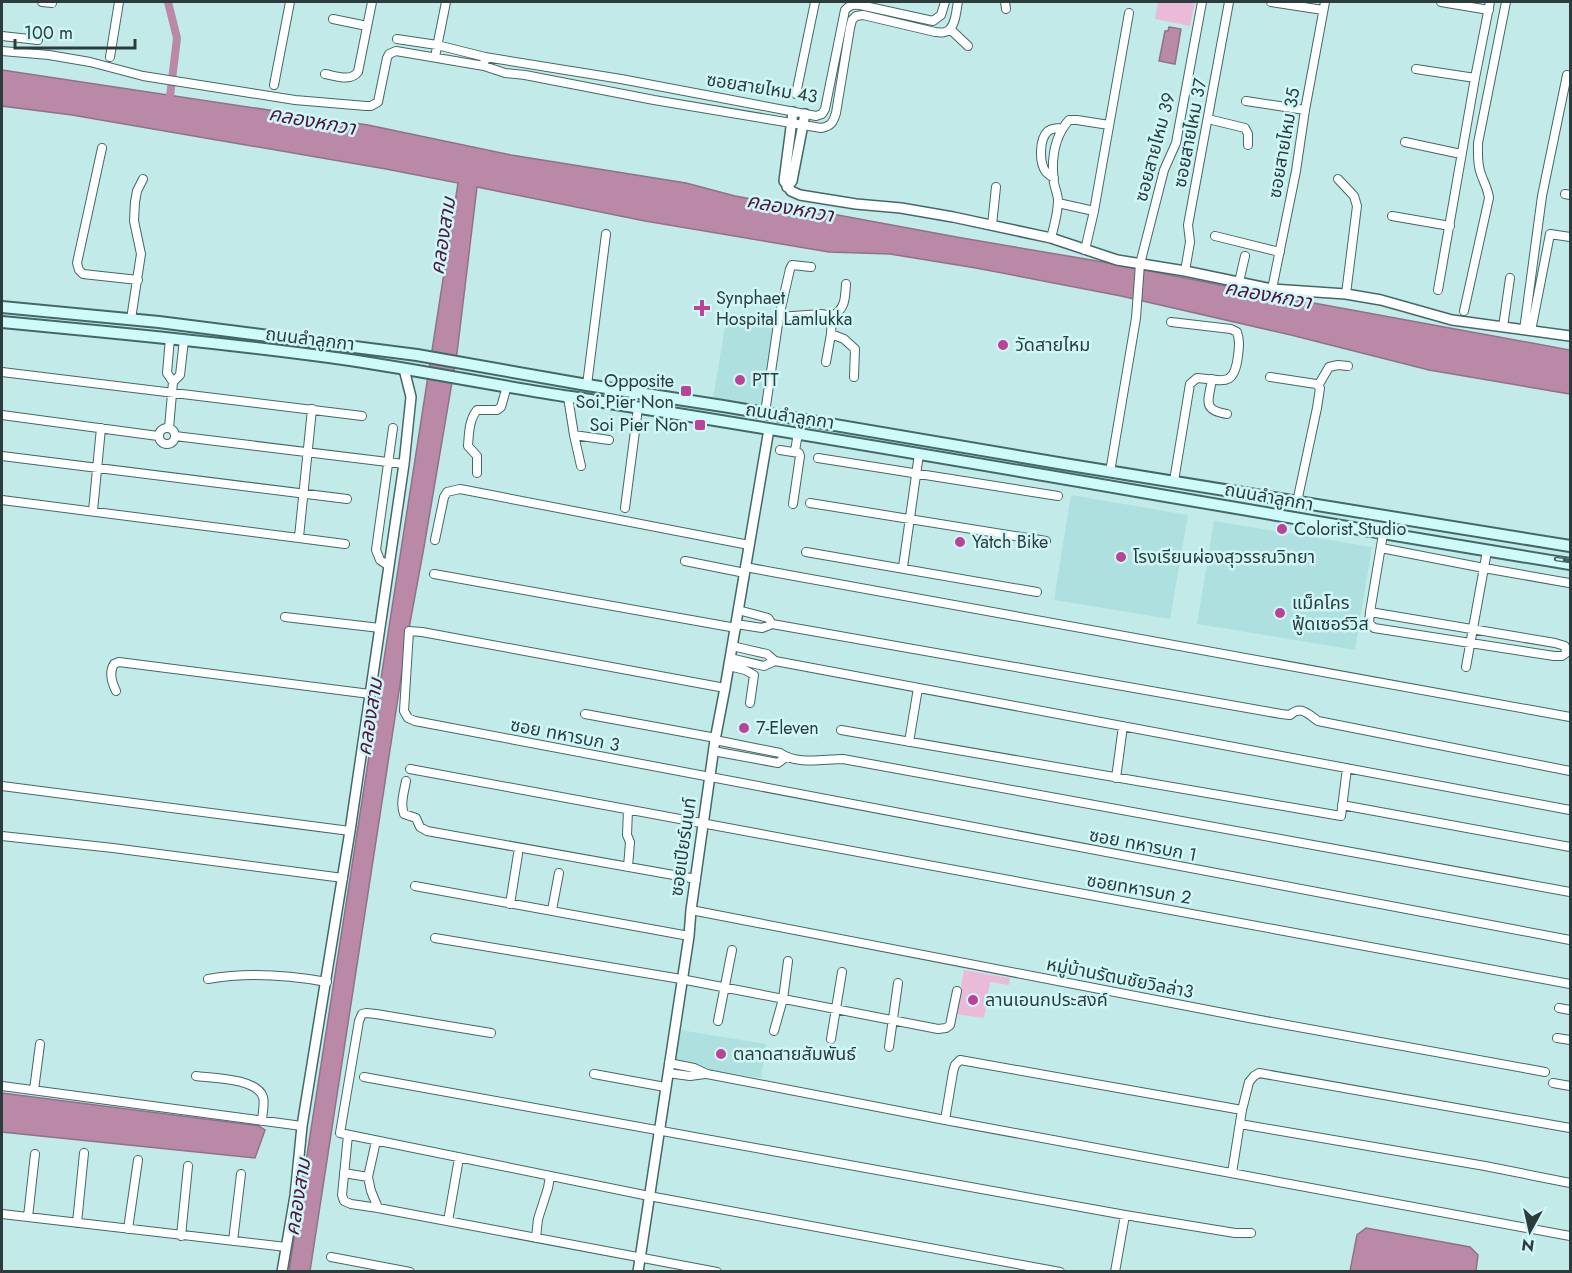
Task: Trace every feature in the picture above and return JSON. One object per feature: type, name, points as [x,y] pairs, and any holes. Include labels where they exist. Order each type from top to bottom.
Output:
[{"type":"main road","name":"ถนนลำลูกกา","points":[[2,307],[131,319],[417,355],[1110,472],[1570,546]]},
{"type":"main road","name":"ถนนลำลูกกา","points":[[2,322],[170,338],[353,361],[798,433],[1570,564]]},
{"type":"main road","points":[[966,447],[966,462]]},
{"type":"street","points":[[42,2],[52,3]]},
{"type":"street","points":[[110,57],[119,2]]},
{"type":"street","points":[[274,85],[290,2]]},
{"type":"street","points":[[325,74],[355,77],[358,72],[372,2]]},
{"type":"street","points":[[435,57],[446,2]]},
{"type":"street","points":[[796,94],[815,2]]},
{"type":"street","name":"ซอยสายไหม 43","points":[[485,61],[656,86],[816,116],[822,114],[825,109],[845,10],[849,6],[860,5],[933,21],[941,15],[945,2]]},
{"type":"street","points":[[398,39],[437,45],[485,61],[505,73],[821,128],[833,122],[836,113],[850,28],[856,16],[863,15],[945,33],[954,21],[958,2]]},
{"type":"street","name":"ซอยสายไหม 39","points":[[1110,472],[1136,318],[1139,266],[1164,170],[1176,143],[1202,2]]},
{"type":"street","name":"ซอยสายไหม 37","points":[[1185,271],[1190,242],[1188,225],[1229,2]]},
{"type":"street","points":[[1271,2],[1324,6]]},
{"type":"street","points":[[1438,290],[1461,154],[1490,6],[1441,2]]},
{"type":"street","points":[[1464,311],[1489,198],[1478,163],[1478,143],[1506,2]]},
{"type":"street","name":"ซอยสายไหม 35","points":[[1272,289],[1296,171],[1324,6]]},
{"type":"street","points":[[1085,250],[1129,14]]},
{"type":"street","points":[[333,19],[368,26]]},
{"type":"street","points":[[950,29],[968,46]]},
{"type":"street","points":[[2,36],[38,40]]},
{"type":"street","points":[[2,51],[90,62],[143,76],[304,101],[371,106],[378,102],[387,58],[389,54],[396,51],[485,61]]},
{"type":"street","points":[[1416,69],[1475,78]]},
{"type":"street","points":[[1527,330],[1542,196],[1567,75]]},
{"type":"street","points":[[1246,102],[1305,110]]},
{"type":"street","points":[[793,112],[784,181],[791,191],[800,195],[901,208],[992,225],[1051,238],[1139,266],[1185,271],[1272,289],[1346,294],[1381,300],[1452,320],[1570,336]]},
{"type":"street","points":[[787,187],[792,181],[805,114]]},
{"type":"street","points":[[1208,119],[1245,128],[1248,134],[1248,145]]},
{"type":"street","points":[[1051,238],[1058,203],[1053,152],[1059,133],[1068,120],[1109,125]]},
{"type":"street","points":[[1054,178],[1046,172],[1041,161],[1041,150],[1046,133],[1051,129],[1062,128]]},
{"type":"street","points":[[1405,142],[1461,154]]},
{"type":"street","points":[[102,148],[77,263],[83,274],[138,280]]},
{"type":"street","points":[[131,319],[141,254],[134,221],[135,202],[143,179]]},
{"type":"street","points":[[1338,179],[1354,196],[1357,206],[1346,294]]},
{"type":"street","points":[[992,225],[996,187]]},
{"type":"street","points":[[1058,203],[1094,211]]},
{"type":"street","points":[[1392,216],[1450,226]]},
{"type":"street","points":[[587,385],[606,234]]},
{"type":"street","points":[[1527,330],[1550,234],[1570,237]]},
{"type":"street","points":[[1215,236],[1280,252]]},
{"type":"street","points":[[1239,282],[1245,256]]},
{"type":"street","points":[[765,413],[779,317],[792,265],[811,267]]},
{"type":"street","points":[[1503,327],[1510,278]]},
{"type":"street","points":[[779,317],[821,314],[832,316],[843,305],[846,284]]},
{"type":"street","points":[[826,362],[832,316]]},
{"type":"street","points":[[1171,322],[1231,329],[1236,332],[1239,343],[1235,374],[1231,378],[1226,380],[1197,378],[1190,384],[1174,481]]},
{"type":"street","points":[[831,334],[844,339],[855,349],[854,377]]},
{"type":"street","points":[[170,338],[167,373],[173,382],[169,428],[175,436]]},
{"type":"street","points":[[173,382],[180,375],[184,340]]},
{"type":"street","points":[[1297,502],[1320,394],[1318,386],[1329,367],[1348,366]]},
{"type":"street","points":[[282,1272],[295,1196],[302,1126],[327,982],[404,464],[411,397],[409,370]]},
{"type":"street","points":[[2,372],[362,416]]},
{"type":"street","points":[[1270,377],[1318,386]]},
{"type":"street","points":[[1212,379],[1208,403],[1210,408],[1216,413],[1227,414]]},
{"type":"street","points":[[477,473],[477,456],[468,446],[469,427],[473,415],[477,410],[497,410],[501,407],[507,386]]},
{"type":"street","points":[[568,397],[581,466]]},
{"type":"street","points":[[624,508],[638,408]]},
{"type":"street","points":[[299,537],[312,409]]},
{"type":"street","points":[[2,415],[158,436]]},
{"type":"street","points":[[93,511],[101,428]]},
{"type":"street","points":[[158,436],[162,429],[169,428]]},
{"type":"street","points":[[389,566],[380,560],[376,550],[393,428]]},
{"type":"street","name":"ซอยเปียร์นนท์","points":[[638,1272],[689,936],[713,751],[769,429]]},
{"type":"street","points":[[795,451],[798,433]]},
{"type":"street","points":[[574,435],[609,440]]},
{"type":"street","points":[[158,436],[164,444],[171,442],[175,436]]},
{"type":"street","points":[[175,436],[404,464]]},
{"type":"street","points":[[780,450],[795,451],[799,453],[801,459],[793,504]]},
{"type":"street","points":[[903,567],[919,454]]},
{"type":"street","points":[[2,456],[347,499]]},
{"type":"street","points":[[818,458],[1058,496]]},
{"type":"street","points":[[435,540],[444,497],[447,492],[460,489],[749,545]]},
{"type":"street","points":[[2,500],[345,544]]},
{"type":"street","points":[[810,503],[1046,541]]},
{"type":"street","points":[[1370,612],[1562,644],[1566,648],[1566,653],[1562,656],[1554,656],[1374,628],[1370,623],[1370,612],[1383,534]]},
{"type":"street","points":[[1381,548],[1569,583]]},
{"type":"street","points":[[1466,667],[1487,550]]},
{"type":"street","points":[[806,552],[1037,592]]},
{"type":"street","points":[[685,561],[1570,717]]},
{"type":"street","points":[[434,574],[736,626],[762,628],[772,624],[1281,714],[1290,715],[1295,710],[1301,710],[1308,712],[1318,721],[1570,771]]},
{"type":"street","points":[[738,610],[768,618],[772,624]]},
{"type":"street","points":[[285,617],[380,628]]},
{"type":"street","points":[[1422,635],[1424,621]]},
{"type":"street","name":"ซอย ทหารบก 3","points":[[709,778],[408,718],[404,711],[409,632],[422,632],[725,688]]},
{"type":"street","points":[[1527,652],[1529,638]]},
{"type":"street","points":[[732,646],[767,654],[775,661],[1570,810]]},
{"type":"street","points":[[729,662],[764,666],[775,661]]},
{"type":"street","points":[[116,691],[112,680],[112,668],[119,662],[370,694]]},
{"type":"street","points":[[729,662],[753,675],[750,704]]},
{"type":"street","points":[[909,742],[918,688]]},
{"type":"street","points":[[585,714],[780,753],[802,761],[843,759],[1570,892]]},
{"type":"street","points":[[1116,778],[1123,726]]},
{"type":"street","points":[[841,730],[1341,816],[1347,768]]},
{"type":"street","points":[[713,751],[778,763],[786,757]]},
{"type":"street","name":"ซอยทหารบก 2","points":[[410,769],[1570,984]]},
{"type":"street","name":"ซอย ทหารบก 1","points":[[709,778],[1570,940]]},
{"type":"street","points":[[406,781],[402,806],[404,814],[416,818],[420,827],[428,831],[696,879]]},
{"type":"street","points":[[2,786],[350,831]]},
{"type":"street","points":[[1342,805],[1570,847]]},
{"type":"street","points":[[628,810],[627,834],[630,842],[628,867]]},
{"type":"street","points":[[2,836],[343,878]]},
{"type":"street","points":[[510,904],[518,854]]},
{"type":"street","points":[[552,910],[559,873]]},
{"type":"street","points":[[415,886],[689,936]]},
{"type":"street","name":"หมู่บ้านรัตนชัยวิลล่า3","points":[[691,910],[1250,1018],[1545,1072]]},
{"type":"street","points":[[435,938],[681,979],[938,1029],[946,1028],[951,1022],[957,991]]},
{"type":"street","points":[[718,1022],[732,950]]},
{"type":"street","points":[[774,1031],[783,999],[788,960]]},
{"type":"street","points":[[831,1039],[842,972]]},
{"type":"street","points":[[208,979],[222,976],[259,975],[298,977],[327,982]]},
{"type":"street","points":[[889,1047],[898,983]]},
{"type":"street","points":[[1558,1008],[1570,1010]]},
{"type":"street","points":[[491,1033],[376,1014],[362,1014],[340,1133],[649,1196],[1060,1272]]},
{"type":"street","points":[[1557,1038],[1570,1040]]},
{"type":"street","points":[[34,1090],[40,1044]]},
{"type":"street","points":[[945,1120],[953,1072],[960,1060],[1242,1110]]},
{"type":"street","points":[[668,1068],[693,1068],[707,1074],[945,1120],[1570,1236]]},
{"type":"street","points":[[1232,1173],[1249,1082],[1259,1073],[1570,1128]]},
{"type":"street","points":[[594,1074],[665,1087]]},
{"type":"street","points":[[196,1076],[239,1081],[252,1086],[263,1097],[262,1122]]},
{"type":"street","points":[[364,1077],[1125,1215],[1235,1233],[1251,1233]]},
{"type":"street","points":[[1553,1083],[1570,1086]]},
{"type":"street","points":[[2,1086],[302,1126]]},
{"type":"street","points":[[1240,1124],[1570,1183]]},
{"type":"street","points":[[348,1135],[342,1196],[344,1201],[351,1204],[717,1272]]},
{"type":"street","points":[[376,1141],[368,1177],[378,1208]]},
{"type":"street","points":[[77,1223],[84,1153]]},
{"type":"street","points":[[28,1217],[35,1154]]},
{"type":"street","points":[[448,1221],[459,1158]]},
{"type":"street","points":[[128,1229],[138,1160]]},
{"type":"street","points":[[181,1236],[188,1166]]},
{"type":"street","points":[[344,1173],[368,1177]]},
{"type":"street","points":[[233,1241],[241,1174]]},
{"type":"street","points":[[536,1238],[538,1220],[550,1176]]},
{"type":"street","points":[[2,1214],[286,1247]]},
{"type":"street","points":[[1115,1272],[1125,1215]]},
{"type":"street","points":[[331,1257],[410,1272]]},
{"type":"shaded area","points":[[1158,2],[1195,2],[1190,26],[1155,19]]},
{"type":"shaded area","points":[[726,321],[774,329],[762,408],[713,399]]},
{"type":"shaded area","name":"โรงเรียนผ่องสุวรรณวิทยา","points":[[1071,495],[1188,515],[1170,619],[1054,600]]},
{"type":"shaded area","points":[[1214,521],[1372,547],[1355,650],[1197,624]]},
{"type":"shaded area","name":"ลานเอนกประสงค์","points":[[964,970],[1010,978],[1009,985],[990,982],[984,1018],[956,1014]]},
{"type":"shaded area","name":"ตลาดสายสัมพันธ์","points":[[680,1030],[766,1044],[761,1078],[675,1064]]},
{"type":"water","points":[[1169,27],[1181,29],[1175,64],[1159,61],[1165,31],[1168,31]]},
{"type":"water","name":"คลองหกวา","points":[[2,70],[368,125],[511,155],[686,183],[735,196],[1109,263],[1570,350],[1570,394],[1429,370],[1121,296],[976,268],[890,254],[829,252],[645,221],[477,187],[457,353],[407,639],[310,1271],[289,1271],[458,183],[72,115],[2,106]]},
{"type":"water","points":[[2,1093],[259,1126],[265,1130],[255,1158],[2,1132]]},
{"type":"water","points":[[1366,1228],[1470,1247],[1478,1255],[1476,1271],[1350,1271],[1357,1235]]},
{"type":"waterway","points":[[168,2],[177,38],[169,105]]},
{"type":"railway","points":[[1556,559],[1570,561]]},
{"type":"place","name":"Synphaet Hospital Lamlukka","points":[[702,308]]},
{"type":"place","name":"วัดสายไหม","points":[[1003,345]]},
{"type":"place","name":"PTT","points":[[740,380]]},
{"type":"place","name":"Opposite Soi Pier Non","points":[[686,391]]},
{"type":"place","name":"Soi Pier Non","points":[[700,425]]},
{"type":"place","name":"Colorist Studio","points":[[1282,529]]},
{"type":"place","name":"Yatch Bike","points":[[960,542]]},
{"type":"place","name":"โรงเรียนผ่องสุวรรณวิทยา","points":[[1121,557]]},
{"type":"place","name":"แม็คโคร ฟู้ดเซอร์วิส","points":[[1280,613]]},
{"type":"place","name":"7-Eleven","points":[[744,728]]},
{"type":"place","name":"ลานเอนกประสงค์","points":[[973,1000]]},
{"type":"place","name":"ตลาดสายสัมพันธ์","points":[[721,1054]]},
{"type":"water label","name":"คลองสาม","points":[[443,236]]},
{"type":"water label","name":"คลองสาม","points":[[370,717]]},
{"type":"water label","name":"คลองสาม","points":[[298,1197]]}]
